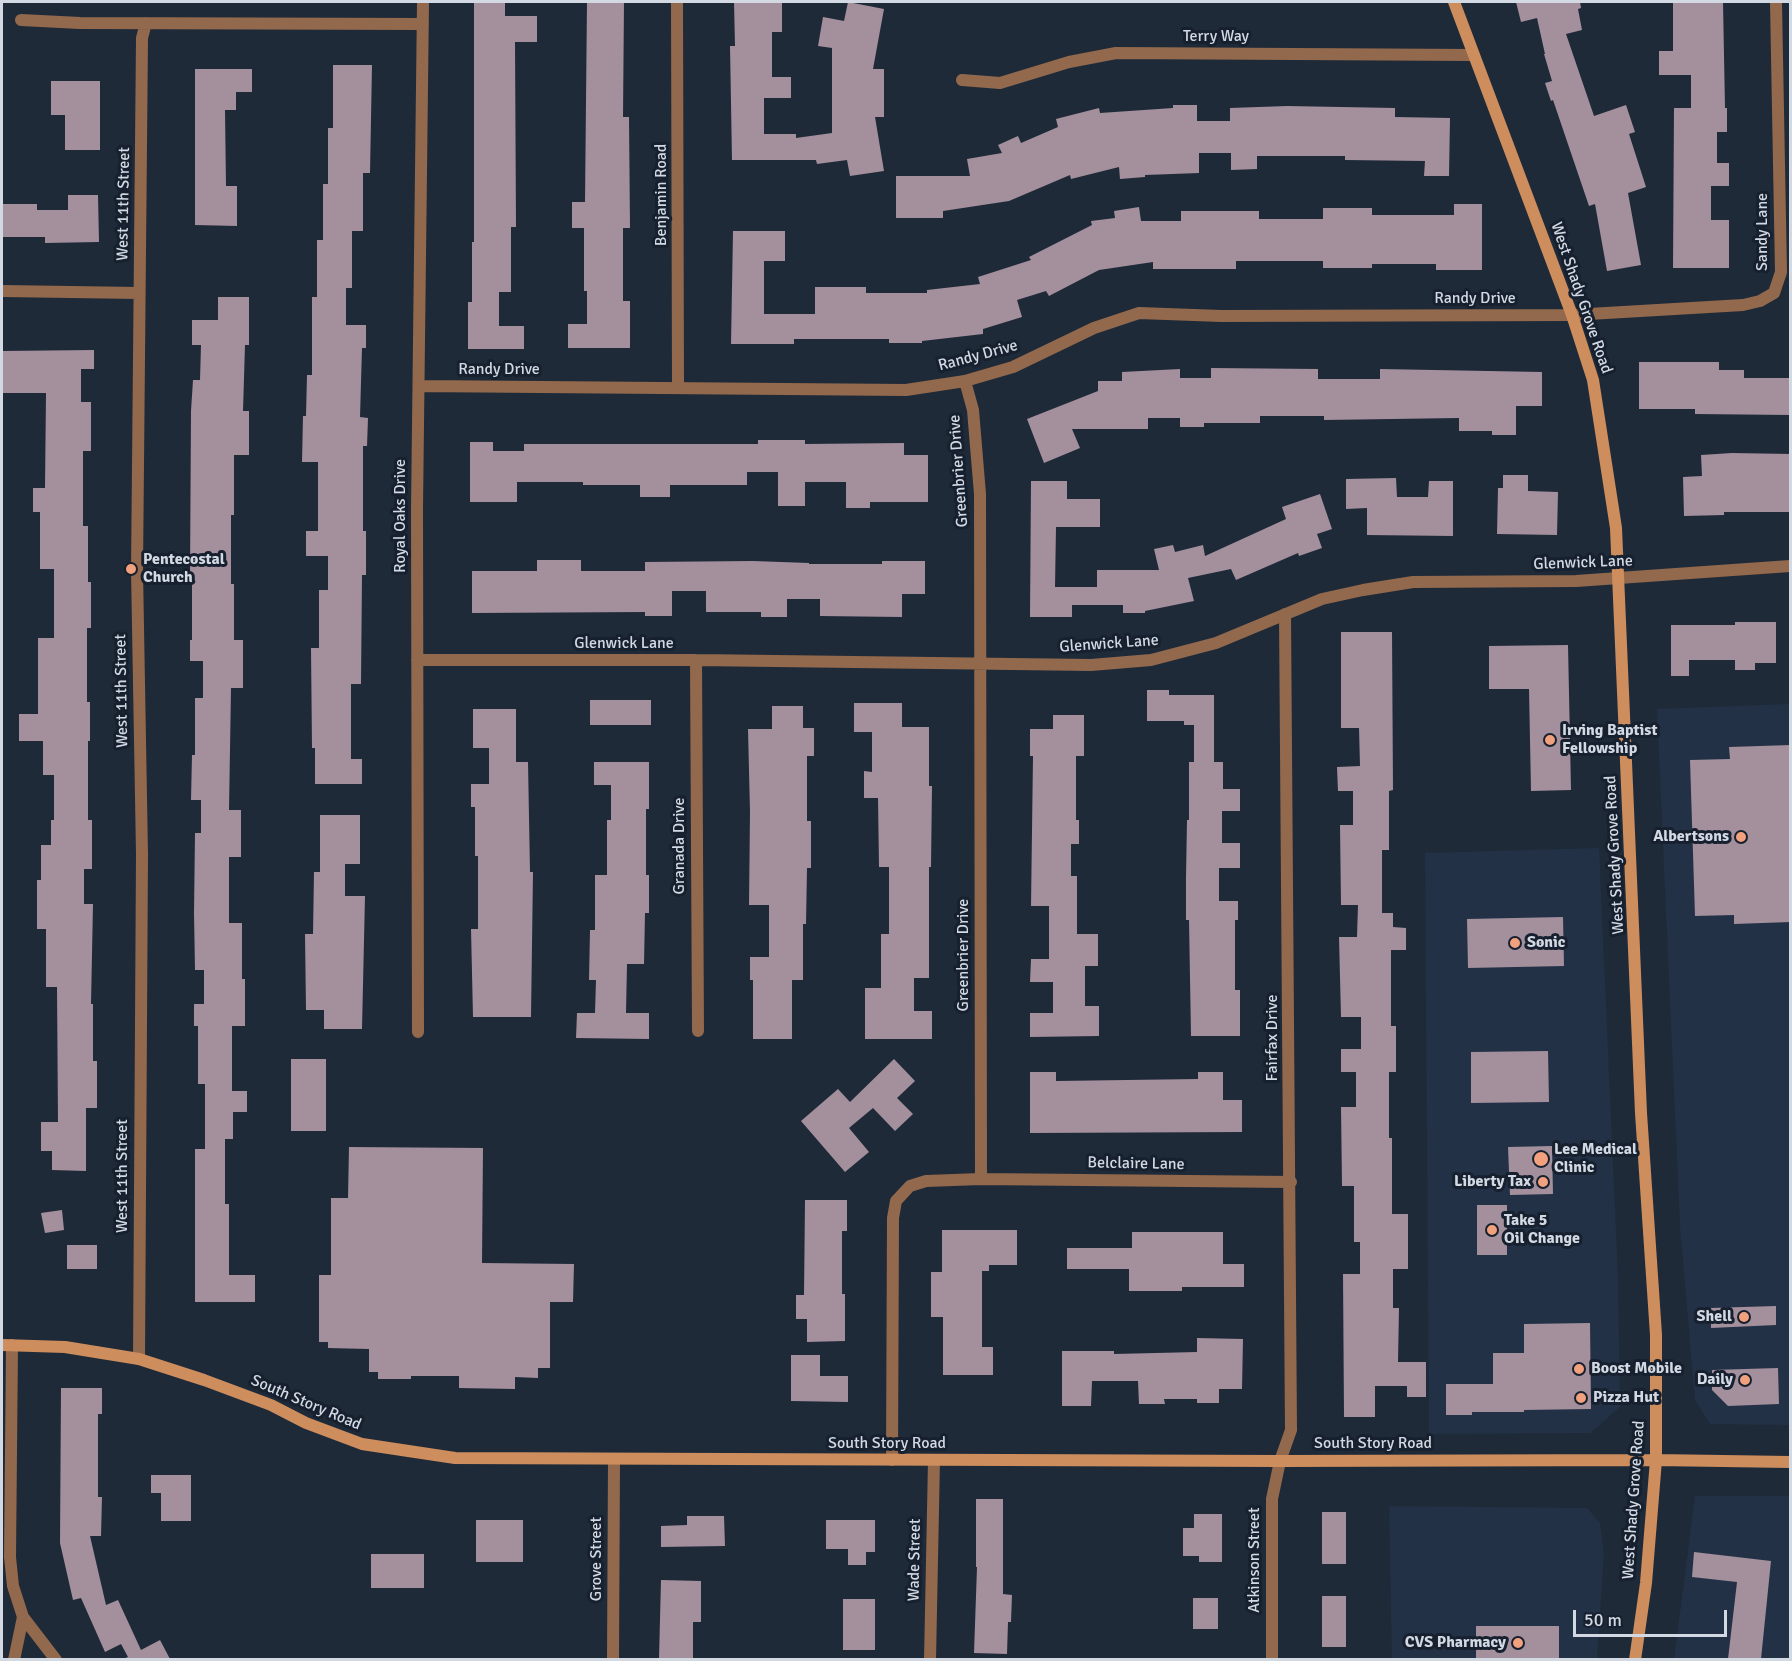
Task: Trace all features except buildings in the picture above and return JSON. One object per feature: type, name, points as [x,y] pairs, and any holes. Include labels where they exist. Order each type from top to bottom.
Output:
[{"type":"main road","name":"West Shady Grove Road","points":[[1454,2],[1572,315],[1593,380],[1615,518],[1641,1113],[1656,1335],[1656,1460],[1646,1582],[1635,1659]]},
{"type":"main road","name":"South Story Road","points":[[7,1345],[65,1347],[139,1359],[175,1369],[271,1405],[306,1423],[362,1444],[455,1458],[1791,1462]]},
{"type":"street","name":"Royal Oaks Drive","points":[[418,1032],[417,508],[423,2]]},
{"type":"street","name":"Benjamin Road","points":[[677,2],[678,388]]},
{"type":"street","name":"Sandy Lane","points":[[1572,315],[1743,305],[1760,301],[1774,293],[1781,272],[1776,2]]},
{"type":"street","points":[[21,20],[80,23],[423,24]]},
{"type":"street","name":"West 11th Street","points":[[139,1359],[142,854],[137,570],[142,38],[146,22]]},
{"type":"street","name":"Terry Way","points":[[962,80],[1000,83],[1068,62],[1116,53],[1473,56]]},
{"type":"street","points":[[2,291],[139,293]]},
{"type":"street","name":"Randy Drive","points":[[419,386],[906,390],[965,381],[1013,367],[1095,328],[1138,314],[1221,316],[1572,315]]},
{"type":"street","name":"Greenbrier Drive","points":[[965,381],[973,410],[980,494],[981,1179]]},
{"type":"street","name":"Glenwick Lane","points":[[417,660],[696,660],[1091,665],[1151,660],[1216,643],[1322,598],[1413,582],[1576,581],[1791,566]]},
{"type":"street","name":"Fairfax Drive","points":[[1280,1461],[1291,1430],[1291,1182],[1285,614]]},
{"type":"street","name":"Granada Drive","points":[[696,660],[698,1031]]},
{"type":"street","points":[[892,1461],[892,1218],[896,1201],[910,1186],[926,1181],[981,1179]]},
{"type":"street","name":"Belclaire Lane","points":[[981,1179],[1291,1182]]},
{"type":"street","points":[[7,1345],[10,1557],[13,1586],[23,1617],[56,1659]]},
{"type":"street","name":"Grove Street","points":[[613,1659],[614,1460]]},
{"type":"street","name":"Wade Street","points":[[930,1659],[934,1461]]},
{"type":"street","name":"Atkinson Street","points":[[1272,1659],[1272,1498],[1280,1461]]},
{"type":"street","points":[[14,1659],[23,1617]]},
{"type":"shaded area","points":[[1790,704],[1790,1425],[1710,1424],[1695,1400],[1680,1225],[1657,709]]},
{"type":"shaded area","points":[[1599,848],[1618,1278],[1620,1407],[1590,1433],[1429,1434],[1425,853]]},
{"type":"shaded area","points":[[1695,1496],[1790,1496],[1790,1659],[1674,1660]]},
{"type":"shaded area","points":[[1389,1506],[1587,1508],[1600,1523],[1604,1554],[1597,1659],[1392,1659]]},
{"type":"place","name":"Pentecostal Church","points":[[131,569]]},
{"type":"place","name":"Irving Baptist Fellowship","points":[[1550,740]]},
{"type":"place","name":"Albertsons","points":[[1741,837]]},
{"type":"place","name":"Sonic","points":[[1515,943]]},
{"type":"place","name":"Lee Medical Clinic","points":[[1541,1159]]},
{"type":"place","name":"Liberty Tax","points":[[1543,1182]]},
{"type":"place","name":"Take 5 Oil Change","points":[[1492,1230]]},
{"type":"place","name":"Shell","points":[[1744,1317]]},
{"type":"place","name":"Boost Mobile","points":[[1579,1369]]},
{"type":"place","name":"Daily","points":[[1745,1380]]},
{"type":"place","name":"Pizza Hut","points":[[1581,1398]]},
{"type":"place","name":"CVS Pharmacy","points":[[1518,1643]]}]
